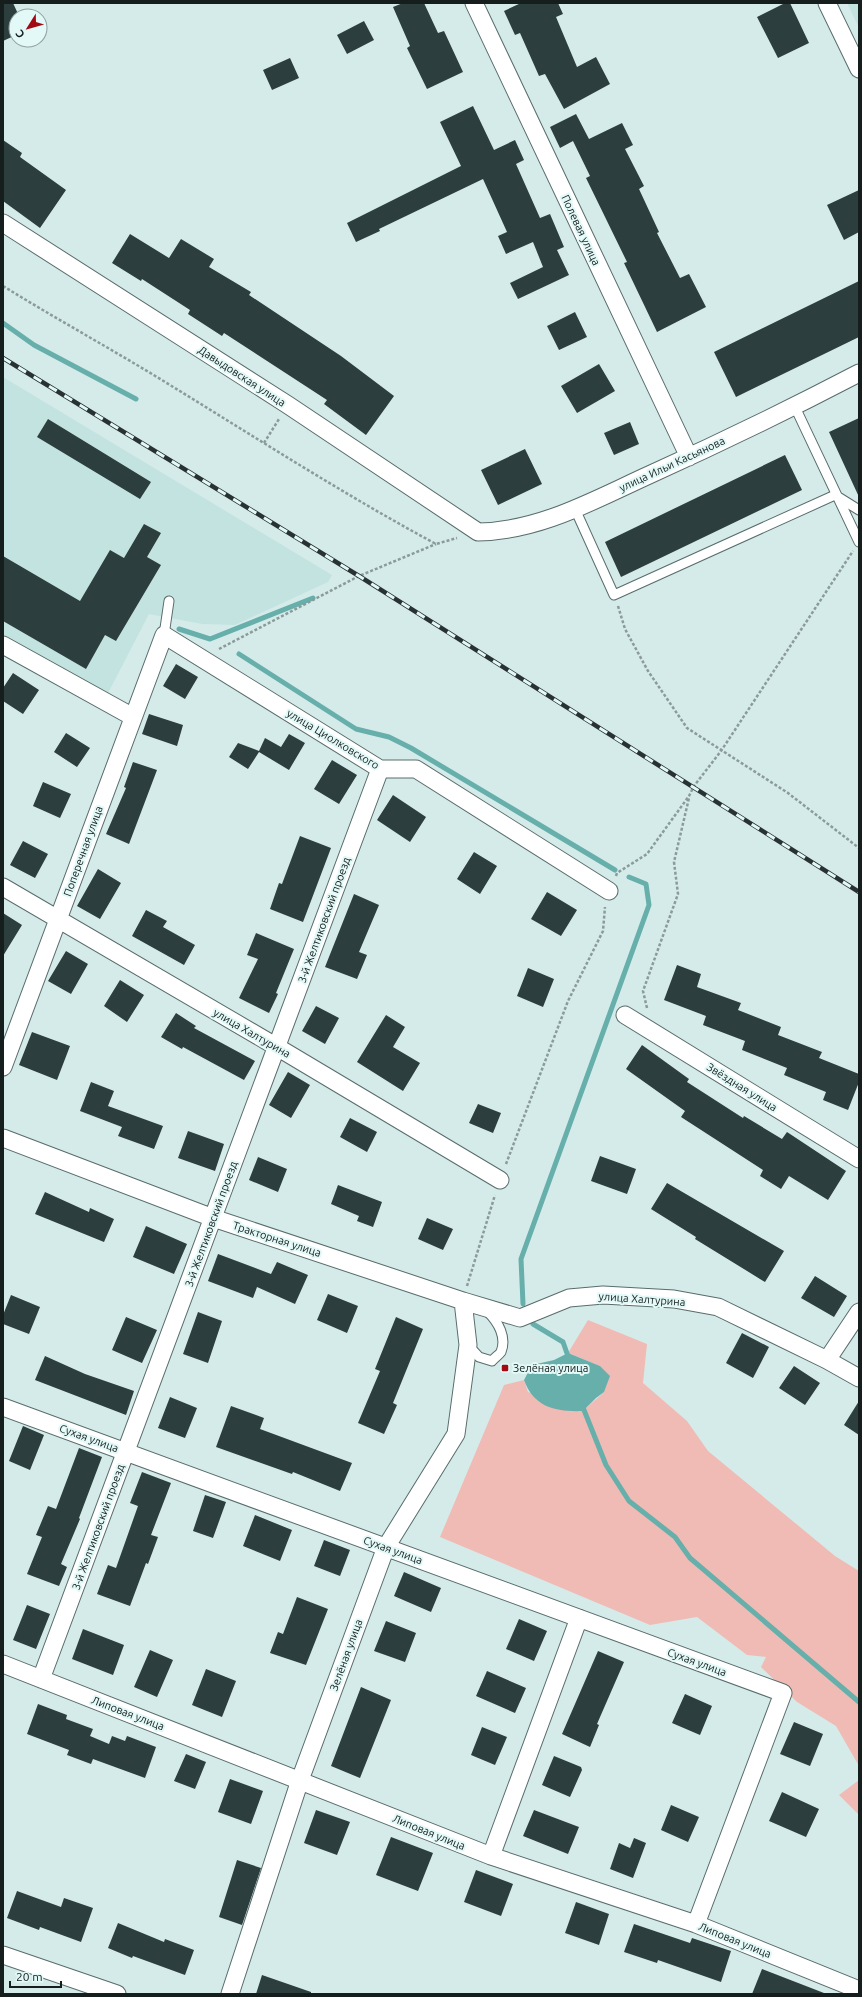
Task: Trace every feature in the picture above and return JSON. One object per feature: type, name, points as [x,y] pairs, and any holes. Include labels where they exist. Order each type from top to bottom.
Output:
[{"type":"street","name":"Полевая улица","points":[[474,3],[689,457]]},
{"type":"street","points":[[827,3],[859,70]]},
{"type":"street","name":"Давыдовская улица","points":[[3,223],[288,405],[478,532]]},
{"type":"street","name":"улица Ильи Касьянова","points":[[478,532],[500,531],[533,525],[575,509],[795,407],[859,373]]},
{"type":"street","name":"Поперечная улица","points":[[3,1067],[164,636]]},
{"type":"street","name":"улица Циолковского","points":[[164,636],[380,769],[416,769],[609,891]]},
{"type":"street","points":[[3,645],[133,717]]},
{"type":"street","name":"3-й Желтиковский проезд","points":[[41,1679],[380,769]]},
{"type":"street","name":"улица Халтурина","points":[[3,887],[277,1047],[500,1180]]},
{"type":"street","name":"Звёздная улица","points":[[625,1015],[859,1159]]},
{"type":"street","name":"Тракторная улица","points":[[3,1138],[213,1218],[463,1301]]},
{"type":"street","name":"улица Халтурина","points":[[463,1301],[520,1318],[569,1298],[603,1294],[674,1299],[718,1307],[827,1360],[859,1378]]},
{"type":"street","name":"Зелёная улица","points":[[230,1994],[300,1780],[386,1547],[456,1434],[468,1345],[463,1301]]},
{"type":"street","points":[[827,1360],[859,1312]]},
{"type":"street","name":"Сухая улица","points":[[3,1407],[783,1693],[696,1924]]},
{"type":"street","points":[[491,1856],[579,1618]]},
{"type":"street","name":"Липовая улица","points":[[3,1664],[491,1856],[696,1924],[859,1990]]},
{"type":"street","points":[[3,1955],[116,1994]]},
{"type":"lane","points":[[795,407],[857,546]]},
{"type":"lane","points":[[835,495],[857,507]]},
{"type":"lane","points":[[575,509],[614,595],[835,495]]},
{"type":"lane","points":[[164,636],[169,601]]},
{"type":"lane","points":[[468,1345],[479,1357],[492,1360],[500,1352],[503,1337],[501,1331],[496,1320],[483,1307]]},
{"type":"path","points":[[3,286],[376,512],[436,544]]},
{"type":"path","points":[[264,443],[288,405]]},
{"type":"path","points":[[215,651],[359,576],[436,544],[478,532]]},
{"type":"path","points":[[463,1301],[500,1180],[568,1001],[603,931],[606,898],[617,873],[647,854],[689,796],[694,786],[721,751],[857,546]]},
{"type":"path","points":[[614,595],[625,629],[648,671],[687,728],[788,793],[859,848]]},
{"type":"path","points":[[652,1031],[643,991],[678,894],[674,862],[689,796]]},
{"type":"shaded area","points":[[847,3],[859,3],[859,28]]},
{"type":"shaded area","points":[[3,377],[332,575],[328,582],[235,625],[202,624],[149,614],[106,697],[3,639]]},
{"type":"shaded area","points":[[588,1320],[647,1344],[643,1383],[687,1421],[708,1451],[835,1556],[859,1571],[859,1766],[836,1726],[797,1702],[761,1667],[766,1657],[747,1655],[697,1617],[650,1625],[440,1537],[504,1385],[524,1380],[528,1392],[583,1411],[604,1392],[600,1366],[568,1353]]},
{"type":"shaded area","points":[[859,1780],[859,1815],[839,1795]]},
{"type":"water","points":[[568,1353],[600,1366],[610,1376],[604,1392],[583,1411],[564,1411],[540,1402],[528,1389],[524,1380],[532,1365],[554,1360]]},
{"type":"building","points":[[3,3],[13,3],[15,8],[8,8],[8,39],[3,41]]},
{"type":"building","points":[[403,3],[424,3],[438,33],[444,31],[463,72],[427,89],[407,48],[410,46],[393,7]]},
{"type":"building","points":[[521,3],[558,3],[563,14],[556,17],[577,67],[596,57],[610,84],[564,109],[545,74],[539,76],[520,33],[515,35],[504,11]]},
{"type":"building","points":[[785,3],[790,3],[809,43],[778,58],[757,17]]},
{"type":"building","points":[[364,21],[374,40],[347,54],[337,35]]},
{"type":"building","points":[[290,58],[299,78],[272,90],[263,70]]},
{"type":"building","points":[[473,106],[494,150],[515,140],[524,160],[516,164],[540,218],[550,214],[564,247],[557,250],[569,275],[518,299],[510,283],[543,267],[533,242],[506,254],[498,236],[507,232],[483,179],[379,229],[380,231],[356,242],[347,223],[461,166],[440,122]]},
{"type":"building","points":[[576,114],[589,139],[622,123],[633,145],[625,149],[644,186],[639,189],[659,232],[657,233],[680,278],[689,274],[706,307],[657,332],[624,263],[627,262],[586,178],[590,176],[573,141],[560,148],[550,127]]},
{"type":"building","points":[[3,140],[22,153],[20,157],[66,190],[40,228],[3,201]]},
{"type":"building","points":[[859,190],[859,232],[844,240],[827,205]]},
{"type":"building","points":[[130,234],[169,258],[181,239],[214,259],[209,267],[251,292],[249,295],[341,356],[394,396],[366,435],[324,404],[327,400],[224,333],[222,336],[188,314],[190,310],[142,279],[141,281],[112,263]]},
{"type":"building","points":[[859,281],[859,337],[736,397],[714,352]]},
{"type":"building","points":[[575,312],[587,337],[559,350],[547,326]]},
{"type":"building","points":[[599,364],[615,391],[577,413],[561,386]]},
{"type":"building","points":[[859,418],[859,497],[829,432]]},
{"type":"building","points":[[48,419],[151,482],[140,499],[37,437]]},
{"type":"building","points":[[630,422],[639,444],[614,455],[604,433]]},
{"type":"building","points":[[525,449],[542,484],[498,505],[481,470]]},
{"type":"building","points":[[785,455],[802,490],[621,577],[605,542]]},
{"type":"building","points":[[144,524],[161,533],[147,557],[161,565],[116,641],[105,635],[86,669],[3,621],[3,556],[80,601],[110,550],[124,558]]},
{"type":"building","points":[[176,664],[198,677],[185,699],[163,686]]},
{"type":"building","points":[[13,673],[39,690],[23,714],[3,701],[3,688]]},
{"type":"building","points":[[149,714],[183,725],[177,746],[142,734]]},
{"type":"building","points":[[66,733],[90,748],[77,767],[54,752]]},
{"type":"building","points":[[289,734],[305,743],[289,770],[259,752],[248,769],[229,757],[238,743],[259,751],[265,738],[281,747]]},
{"type":"building","points":[[332,760],[357,775],[339,804],[314,789]]},
{"type":"building","points":[[133,762],[157,770],[129,844],[106,834],[126,788],[124,787]]},
{"type":"building","points":[[43,782],[71,794],[60,818],[33,806]]},
{"type":"building","points":[[393,795],[426,817],[410,842],[377,820]]},
{"type":"building","points":[[300,836],[331,848],[303,922],[270,909],[279,883],[282,884]]},
{"type":"building","points":[[23,841],[48,854],[35,878],[10,865]]},
{"type":"building","points":[[474,852],[497,866],[480,894],[457,879]]},
{"type":"building","points":[[98,869],[121,883],[100,919],[77,906]]},
{"type":"building","points":[[547,892],[577,910],[561,936],[531,919]]},
{"type":"building","points":[[354,894],[379,905],[359,952],[367,955],[357,979],[325,967]]},
{"type":"building","points":[[146,910],[167,921],[163,927],[195,945],[184,965],[132,936]]},
{"type":"building","points":[[3,913],[22,925],[3,956]]},
{"type":"building","points":[[256,933],[294,949],[276,993],[278,994],[269,1013],[239,998],[258,959],[247,955]]},
{"type":"building","points":[[66,951],[88,964],[71,994],[48,981]]},
{"type":"building","points":[[677,965],[701,974],[697,987],[741,1003],[738,1010],[781,1027],[778,1035],[822,1052],[819,1058],[859,1074],[859,1082],[848,1110],[823,1100],[826,1092],[784,1075],[787,1068],[742,1050],[745,1041],[703,1025],[706,1016],[664,1000]]},
{"type":"building","points":[[528,968],[554,979],[543,1007],[517,996]]},
{"type":"building","points":[[120,980],[144,995],[127,1022],[104,1006]]},
{"type":"building","points":[[316,1006],[339,1018],[325,1044],[302,1031]]},
{"type":"building","points":[[176,1013],[196,1026],[194,1028],[255,1061],[244,1080],[183,1047],[182,1049],[161,1037]]},
{"type":"building","points":[[386,1015],[405,1027],[393,1047],[420,1063],[403,1091],[357,1062]]},
{"type":"building","points":[[32,1032],[70,1046],[57,1080],[19,1065]]},
{"type":"building","points":[[642,1045],[689,1079],[687,1082],[743,1118],[744,1116],[782,1139],[787,1132],[846,1171],[828,1200],[789,1176],[781,1189],[760,1176],[763,1170],[681,1117],[685,1111],[626,1069]]},
{"type":"building","points":[[288,1072],[310,1085],[291,1118],[269,1105]]},
{"type":"building","points":[[91,1082],[114,1091],[108,1106],[163,1126],[154,1149],[118,1136],[122,1127],[80,1111]]},
{"type":"building","points":[[478,1104],[501,1113],[493,1133],[469,1123]]},
{"type":"building","points":[[350,1118],[377,1132],[367,1152],[340,1137]]},
{"type":"building","points":[[188,1131],[224,1144],[215,1171],[178,1158]]},
{"type":"building","points":[[600,1156],[636,1169],[627,1194],[591,1181]]},
{"type":"building","points":[[258,1157],[287,1169],[278,1192],[249,1180]]},
{"type":"building","points":[[667,1183],[784,1251],[765,1282],[695,1239],[696,1237],[651,1209]]},
{"type":"building","points":[[338,1185],[382,1202],[373,1227],[357,1221],[359,1216],[331,1204]]},
{"type":"building","points":[[45,1192],[89,1212],[90,1208],[114,1219],[104,1242],[35,1214]]},
{"type":"building","points":[[427,1218],[453,1229],[443,1250],[418,1239]]},
{"type":"building","points":[[146,1226],[187,1244],[174,1274],[133,1257]]},
{"type":"building","points":[[218,1254],[271,1274],[277,1262],[308,1275],[295,1304],[257,1287],[253,1298],[208,1281]]},
{"type":"building","points":[[815,1276],[847,1296],[834,1317],[801,1298]]},
{"type":"building","points":[[328,1294],[358,1306],[347,1333],[317,1320]]},
{"type":"building","points":[[11,1295],[40,1307],[29,1334],[3,1324],[3,1315]]},
{"type":"building","points":[[198,1312],[222,1321],[208,1363],[183,1354]]},
{"type":"building","points":[[126,1317],[157,1330],[142,1363],[112,1350]]},
{"type":"building","points":[[396,1317],[423,1329],[393,1403],[397,1405],[384,1434],[358,1423],[380,1371],[375,1369]]},
{"type":"building","points":[[742,1333],[769,1347],[753,1378],[726,1363]]},
{"type":"building","points":[[45,1356],[85,1374],[134,1391],[126,1415],[35,1380]]},
{"type":"building","points":[[794,1366],[820,1383],[805,1405],[779,1388]]},
{"type":"building","points":[[170,1397],[197,1408],[185,1438],[158,1428]]},
{"type":"building","points":[[859,1401],[859,1435],[844,1425]]},
{"type":"building","points":[[231,1406],[264,1418],[260,1429],[352,1463],[340,1491],[293,1472],[292,1474],[216,1447]]},
{"type":"building","points":[[23,1426],[44,1435],[30,1470],[9,1461]]},
{"type":"building","points":[[79,1448],[102,1457],[79,1518],[80,1519],[61,1564],[67,1567],[59,1586],[27,1574],[42,1537],[36,1535],[48,1506],[56,1509]]},
{"type":"building","points":[[142,1472],[171,1483],[151,1535],[158,1537],[148,1564],[146,1563],[130,1606],[97,1594],[108,1565],[116,1568],[138,1506],[130,1503]]},
{"type":"building","points":[[205,1495],[226,1502],[213,1538],[193,1531]]},
{"type":"building","points":[[255,1515],[292,1530],[280,1561],[243,1546]]},
{"type":"building","points":[[324,1540],[350,1550],[340,1576],[314,1566]]},
{"type":"building","points":[[404,1572],[441,1588],[431,1612],[394,1596]]},
{"type":"building","points":[[297,1597],[328,1609],[306,1665],[270,1653],[278,1632],[283,1634]]},
{"type":"building","points":[[27,1605],[50,1614],[36,1649],[13,1640]]},
{"type":"building","points":[[519,1619],[547,1631],[534,1661],[506,1649]]},
{"type":"building","points":[[386,1621],[416,1633],[405,1662],[374,1651]]},
{"type":"building","points":[[83,1629],[124,1645],[113,1675],[72,1659]]},
{"type":"building","points":[[150,1650],[173,1660],[157,1697],[134,1687]]},
{"type":"building","points":[[598,1651],[624,1662],[597,1724],[599,1725],[590,1747],[562,1734]]},
{"type":"building","points":[[206,1669],[236,1681],[222,1717],[192,1705]]},
{"type":"building","points":[[487,1671],[526,1688],[515,1713],[476,1696]]},
{"type":"building","points":[[361,1687],[391,1700],[360,1778],[331,1766]]},
{"type":"building","points":[[685,1694],[712,1706],[700,1735],[672,1723]]},
{"type":"building","points":[[38,1704],[67,1715],[66,1719],[93,1729],[90,1736],[109,1744],[112,1736],[125,1741],[127,1736],[156,1747],[145,1778],[93,1759],[91,1764],[67,1755],[69,1750],[27,1734]]},
{"type":"building","points":[[794,1722],[823,1734],[810,1766],[780,1754]]},
{"type":"building","points":[[482,1727],[507,1737],[495,1765],[471,1755]]},
{"type":"building","points":[[186,1754],[206,1762],[195,1789],[174,1781]]},
{"type":"building","points":[[554,1756],[581,1767],[582,1770],[570,1797],[542,1785]]},
{"type":"building","points":[[230,1779],[263,1791],[251,1824],[218,1812]]},
{"type":"building","points":[[782,1792],[819,1809],[806,1837],[769,1821]]},
{"type":"building","points":[[671,1805],[699,1817],[688,1842],[661,1830]]},
{"type":"building","points":[[316,1810],[350,1822],[337,1855],[304,1843]]},
{"type":"building","points":[[534,1810],[579,1827],[568,1854],[523,1836]]},
{"type":"building","points":[[391,1837],[433,1853],[418,1891],[376,1875]]},
{"type":"building","points":[[634,1838],[646,1843],[633,1878],[610,1869],[619,1843],[630,1848]]},
{"type":"building","points":[[237,1860],[261,1868],[242,1925],[219,1917]]},
{"type":"building","points":[[476,1870],[513,1884],[501,1916],[464,1902]]},
{"type":"building","points":[[17,1891],[61,1907],[64,1898],[93,1908],[81,1942],[40,1927],[39,1930],[7,1918]]},
{"type":"building","points":[[576,1902],[609,1914],[599,1945],[565,1933]]},
{"type":"building","points":[[118,1923],[164,1942],[165,1939],[194,1950],[185,1975],[133,1956],[132,1958],[108,1948]]},
{"type":"building","points":[[634,1924],[690,1943],[692,1938],[731,1951],[721,1982],[658,1960],[657,1963],[624,1952]]},
{"type":"building","points":[[762,1969],[824,1993],[824,1994],[752,1994]]},
{"type":"building","points":[[262,1975],[311,1992],[311,1994],[256,1994]]},
{"type":"waterway","points":[[3,323],[34,345],[136,399]]},
{"type":"waterway","points":[[179,629],[210,639],[313,598]]},
{"type":"waterway","points":[[239,654],[356,729],[389,737],[411,748],[615,870]]},
{"type":"waterway","points":[[523,1304],[521,1259],[649,905],[646,884],[629,877]]},
{"type":"waterway","points":[[533,1324],[563,1342],[569,1359]]},
{"type":"waterway","points":[[582,1405],[606,1465],[629,1501],[675,1537],[690,1558],[859,1702]]},
{"type":"railway","points":[[3,358],[359,576],[859,892]]},
{"type":"place","name":"Зелёная улица","points":[[505,1368]]}]
